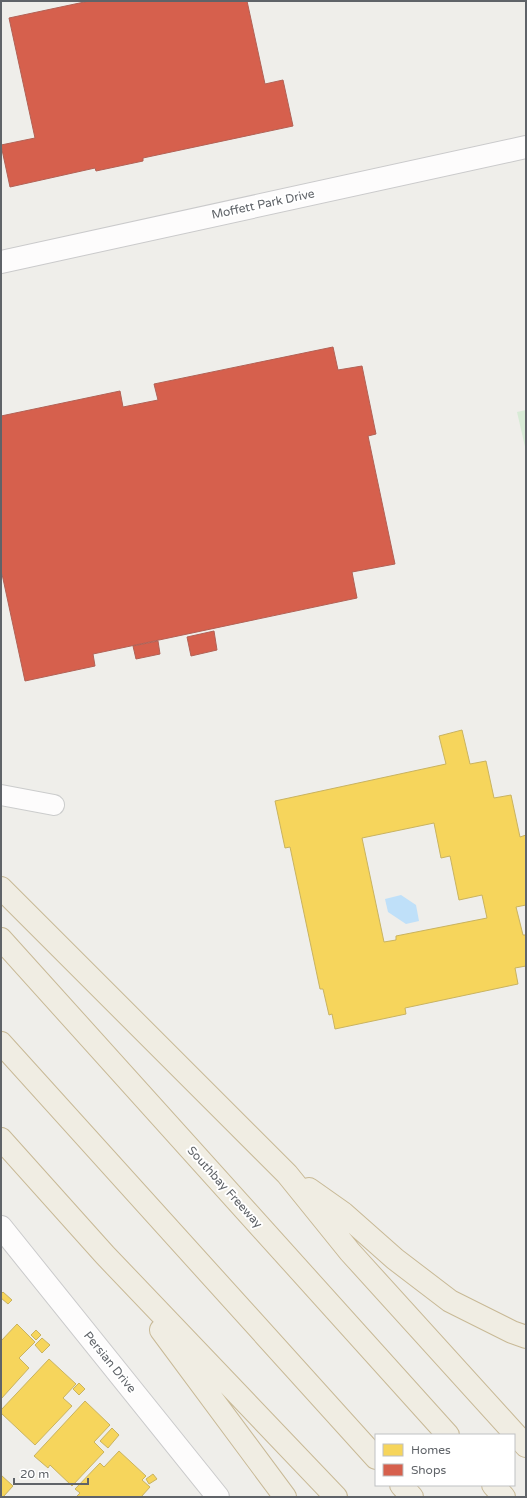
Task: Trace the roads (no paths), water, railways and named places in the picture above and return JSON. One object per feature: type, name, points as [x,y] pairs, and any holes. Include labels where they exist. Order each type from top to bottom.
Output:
[{"type":"highway","points":[[1,888],[287,1174],[350,1252],[526,1446]]},
{"type":"highway","name":"Southbay Freeway","points":[[1,939],[447,1434]]},
{"type":"highway","points":[[1,1043],[375,1457]]},
{"type":"highway","points":[[1,1139],[105,1255],[336,1497]]},
{"type":"highway","points":[[287,1174],[343,1213],[395,1259],[450,1300],[526,1338]]},
{"type":"highway","points":[[105,1255],[285,1497]]},
{"type":"highway","points":[[402,1486],[412,1497]]},
{"type":"highway","points":[[494,1486],[504,1497]]},
{"type":"street","name":"Moffett Park Drive","points":[[1,262],[526,147]]},
{"type":"street","points":[[1,795],[54,805]]},
{"type":"street","name":"Persian Drive","points":[[1,1227],[218,1497]]},
{"type":"water","points":[[401,895],[416,905],[419,921],[406,924],[388,912],[385,899]]}]
